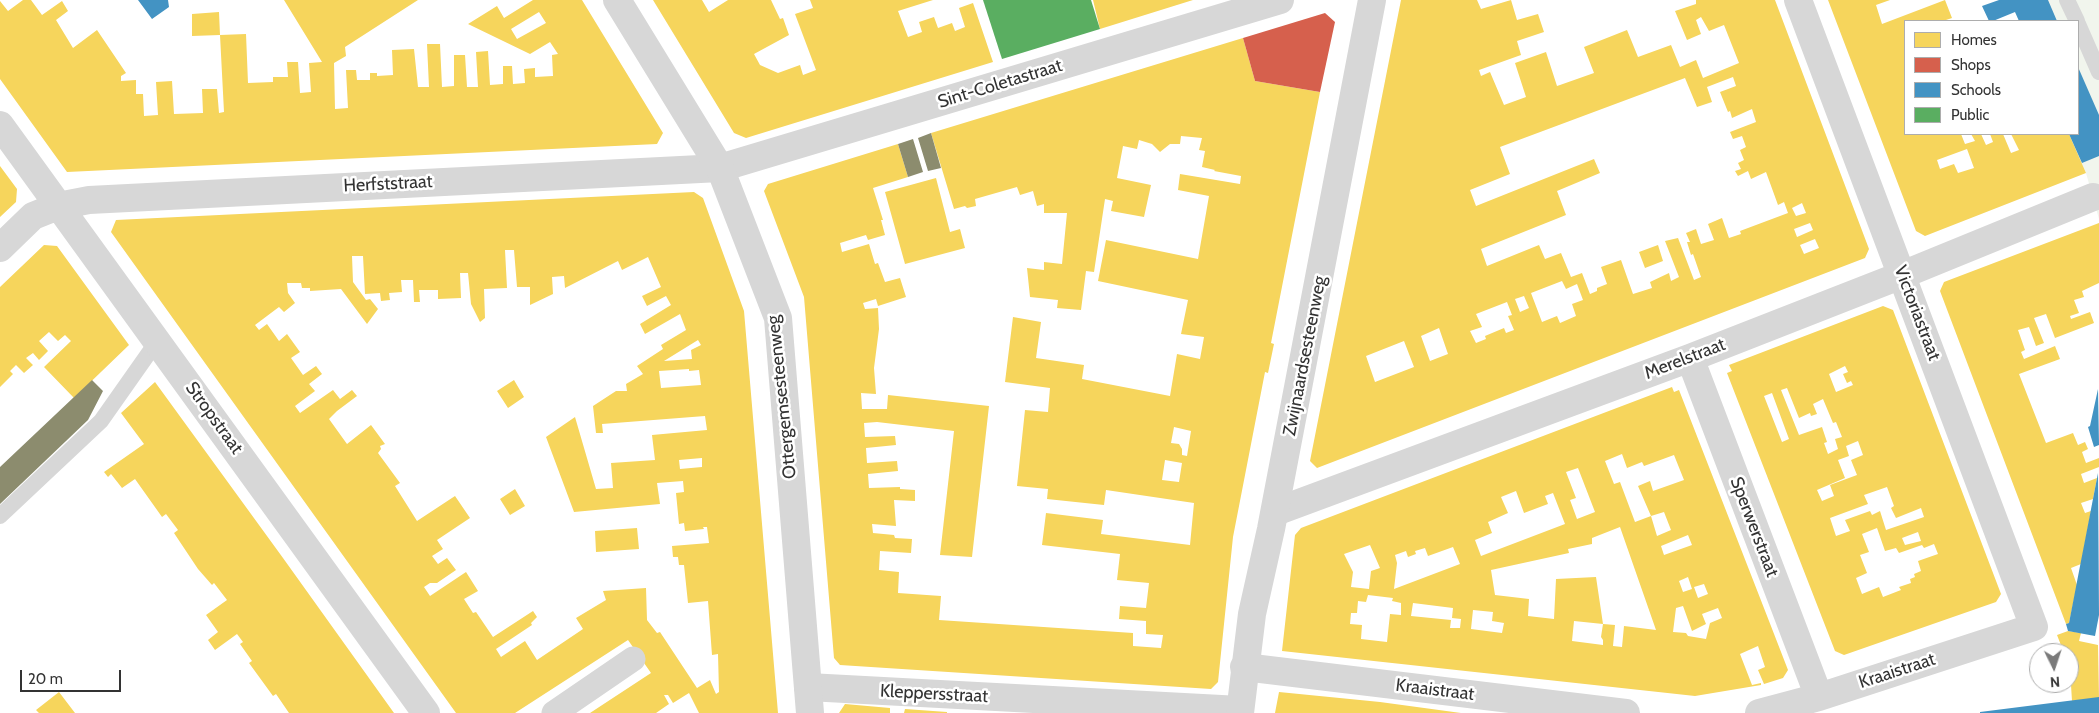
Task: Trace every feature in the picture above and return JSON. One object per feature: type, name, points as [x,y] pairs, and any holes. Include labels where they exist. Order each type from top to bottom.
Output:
[{"type":"street","name":"Ottergemsesteenweg","points":[[617,0],[720,168],[778,318],[809,700]]},
{"type":"street","name":"Sint-Coletastraat","points":[[720,168],[1280,0]]},
{"type":"street","name":"Zwijnaardsesteenweg","points":[[1240,712],[1252,614],[1275,512],[1372,0]]},
{"type":"street","name":"Victoriastraat","points":[[1798,0],[2034,627]]},
{"type":"street","name":"Stropstraat","points":[[0,125],[158,340],[426,713]]},
{"type":"street","name":"Herfststraat","points":[[0,248],[33,216],[58,206],[89,200],[720,168]]},
{"type":"street","name":"Merelstraat","points":[[1275,512],[1690,358],[2096,196]]},
{"type":"street","name":"Sperwerstraat","points":[[1690,358],[1819,696]]},
{"type":"street","name":"Kraaistraat","points":[[1759,713],[1819,696],[2034,627]]},
{"type":"street","points":[[554,713],[632,659]]},
{"type":"street","name":"Kraaistraat","points":[[1244,668],[1626,713]]},
{"type":"street","name":"Kleppersstraat","points":[[809,700],[1240,712]]},
{"type":"lane","points":[[2067,0],[2076,20]]},
{"type":"lane","points":[[2079,27],[2099,72]]},
{"type":"lane","points":[[0,516],[101,420],[158,340]]},
{"type":"shaded area","points":[[2010,0],[2099,0],[2099,219],[2086,173],[2069,135],[2079,135],[2079,20],[2019,20]]},
{"type":"building: Homes","points":[[23,0],[31,0],[42,15],[62,1],[68,11],[56,20],[73,48],[97,30],[126,73],[121,76],[121,81],[136,80],[136,94],[143,94],[144,116],[158,115],[156,82],[172,81],[174,114],[203,113],[202,89],[217,89],[219,113],[224,112],[220,35],[246,34],[248,83],[273,82],[273,77],[288,77],[287,62],[298,62],[300,93],[311,92],[309,63],[322,62],[284,0],[418,0],[345,47],[346,56],[334,63],[335,109],[348,108],[346,70],[356,70],[357,80],[370,80],[370,73],[377,73],[377,76],[393,75],[392,50],[414,49],[418,87],[429,87],[427,44],[440,44],[442,87],[454,86],[454,55],[465,55],[467,87],[478,87],[476,52],[488,51],[490,85],[503,84],[503,66],[512,66],[513,84],[525,83],[524,69],[535,68],[535,77],[553,76],[552,55],[558,54],[550,42],[530,54],[468,24],[497,6],[504,18],[533,0],[582,0],[663,133],[657,144],[67,172],[0,79],[0,1],[8,11]],"holes":[[[539,12],[546,23],[517,39],[511,29]]]},
{"type":"building: Homes","points":[[653,0],[702,0],[709,12],[728,0],[771,0],[780,19],[783,18],[789,35],[754,54],[760,65],[778,73],[800,65],[803,75],[816,70],[795,14],[813,8],[810,0],[933,0],[898,11],[908,37],[922,32],[919,22],[934,17],[938,28],[952,23],[955,31],[965,27],[959,8],[973,3],[993,62],[746,138],[734,133]]},
{"type":"building: Homes","points":[[1093,0],[1193,0],[1100,29]]},
{"type":"building: Homes","points":[[1401,0],[1477,0],[1481,9],[1511,0],[1517,20],[1538,14],[1544,32],[1517,41],[1521,55],[1479,70],[1481,76],[1490,72],[1504,105],[1526,97],[1515,63],[1546,52],[1557,86],[1594,73],[1584,47],[1627,30],[1638,57],[1671,45],[1680,67],[1696,60],[1703,78],[1739,63],[1724,25],[1709,31],[1701,17],[1696,20],[1701,34],[1687,40],[1675,11],[1696,4],[1696,0],[1775,0],[1869,249],[1865,258],[1317,468],[1310,461]],"holes":[[[1733,77],[1736,86],[1720,92],[1728,112],[1730,111],[1732,118],[1752,109],[1756,122],[1730,132],[1733,139],[1742,136],[1746,147],[1740,150],[1744,160],[1738,163],[1741,169],[1735,171],[1738,176],[1748,171],[1751,179],[1766,172],[1778,205],[1784,202],[1788,213],[1740,231],[1741,234],[1729,238],[1722,218],[1708,224],[1714,240],[1701,244],[1696,229],[1686,233],[1690,242],[1687,242],[1691,255],[1693,254],[1701,277],[1694,280],[1678,238],[1665,241],[1679,277],[1671,281],[1669,273],[1650,282],[1652,288],[1633,294],[1621,260],[1601,267],[1607,284],[1597,288],[1597,291],[1590,294],[1582,273],[1571,277],[1561,253],[1545,259],[1539,245],[1487,266],[1481,249],[1566,215],[1557,191],[1600,173],[1594,159],[1476,206],[1470,190],[1510,174],[1500,147],[1685,78],[1697,107],[1712,102],[1707,87]],[[1802,203],[1806,213],[1796,216],[1792,208]],[[1810,223],[1813,230],[1797,237],[1794,229]],[[1815,239],[1819,248],[1804,254],[1800,245]],[[1562,281],[1566,289],[1577,284],[1583,300],[1572,304],[1576,316],[1560,323],[1557,316],[1542,322],[1531,293]],[[1524,296],[1529,308],[1520,312],[1515,299]],[[1507,302],[1512,315],[1508,316],[1514,330],[1506,333],[1504,328],[1485,336],[1486,339],[1476,343],[1470,331],[1482,327],[1476,314]],[[1439,328],[1448,354],[1430,361],[1421,336]],[[1404,341],[1414,367],[1375,382],[1366,356]]]},
{"type":"building: Homes","points":[[1828,0],[1890,0],[1876,5],[1882,24],[1945,0],[1952,18],[1946,20],[1904,20],[1904,135],[1961,135],[1965,144],[1975,141],[1972,135],[1981,135],[1986,145],[1993,142],[1990,135],[2003,135],[2011,153],[2019,150],[2012,135],[2069,135],[2086,173],[1925,236],[1916,231]],"holes":[[[1967,149],[1974,168],[1958,173],[1954,164],[1940,169],[1937,160]]]},
{"type":"building: Homes","points":[[219,12],[220,35],[192,36],[192,14]]},
{"type":"building: Homes","points":[[1243,38],[1255,81],[1320,92],[1271,343],[1274,344],[1268,373],[1265,372],[1233,537],[1218,682],[1211,689],[840,665],[834,658],[804,297],[764,191],[768,184],[898,144],[908,177],[873,188],[883,220],[881,220],[885,235],[868,240],[866,235],[840,243],[842,252],[869,244],[875,264],[878,263],[885,282],[900,278],[906,297],[878,306],[876,299],[863,303],[865,309],[878,308],[879,329],[874,368],[876,394],[861,393],[862,409],[887,409],[888,395],[989,406],[972,557],[940,555],[954,431],[877,422],[864,423],[865,437],[895,436],[896,445],[866,448],[867,463],[897,461],[898,471],[868,474],[869,488],[900,487],[900,489],[915,490],[915,501],[894,500],[896,526],[872,524],[873,533],[894,535],[895,538],[912,539],[911,553],[880,551],[879,570],[899,572],[898,593],[941,596],[939,620],[1133,633],[1133,646],[1161,648],[1163,635],[1146,634],[1146,621],[1119,619],[1120,606],[1146,608],[1149,583],[1117,580],[1120,554],[1042,545],[1046,513],[1103,520],[1101,534],[1190,545],[1194,503],[1106,490],[1104,505],[1047,499],[1048,489],[1017,486],[1025,410],[1048,412],[1050,388],[1005,382],[1013,317],[1041,322],[1036,358],[1084,365],[1082,379],[1170,396],[1177,354],[1200,359],[1204,337],[1181,334],[1188,300],[1098,281],[1106,240],[1198,259],[1209,196],[1178,190],[1180,174],[1240,184],[1241,176],[1202,167],[1205,151],[1199,150],[1202,138],[1181,136],[1180,144],[1170,144],[1160,152],[1152,144],[1139,140],[1137,149],[1123,146],[1117,178],[1151,185],[1144,217],[1111,211],[1113,201],[1105,199],[1094,272],[1086,271],[1081,310],[1057,308],[1058,300],[1030,297],[1027,268],[1044,270],[1044,262],[1062,264],[1067,213],[1044,213],[1044,204],[1037,206],[1033,191],[1020,195],[1017,187],[975,199],[976,206],[954,209],[931,133]],"holes":[[[1174,427],[1191,431],[1187,456],[1182,455],[1182,449],[1179,444],[1171,443]],[[1165,460],[1182,463],[1179,482],[1162,480]]]},
{"type":"building: Homes","points":[[0,166],[17,189],[16,202],[0,217]]},
{"type":"building: Homes","points":[[936,178],[950,232],[960,229],[965,248],[905,264],[885,192]]},
{"type":"building: Homes","points":[[694,192],[703,198],[744,311],[778,713],[699,713],[689,693],[673,703],[668,695],[664,695],[669,704],[656,713],[590,713],[651,673],[628,640],[515,713],[456,713],[111,232],[116,220]],"holes":[[[505,250],[514,250],[517,287],[530,287],[530,305],[553,294],[552,277],[564,276],[565,288],[618,261],[622,270],[648,257],[661,287],[642,296],[647,306],[666,296],[671,305],[640,324],[645,334],[680,314],[686,330],[661,345],[663,349],[637,366],[643,374],[626,384],[627,391],[616,391],[593,406],[596,433],[603,433],[602,424],[705,416],[707,430],[652,435],[655,460],[611,463],[613,488],[596,489],[575,417],[546,437],[574,512],[660,504],[657,483],[683,481],[684,492],[676,493],[679,524],[684,523],[685,531],[707,527],[709,543],[672,546],[673,557],[678,557],[679,565],[684,565],[688,603],[708,601],[712,655],[718,654],[719,692],[716,694],[710,680],[697,688],[660,632],[657,633],[647,620],[646,588],[603,591],[606,600],[576,618],[583,629],[537,660],[525,641],[501,657],[496,649],[532,625],[531,623],[537,617],[533,611],[493,637],[476,612],[473,613],[464,599],[478,591],[466,572],[430,596],[424,587],[430,583],[437,583],[456,570],[447,558],[438,564],[432,556],[443,549],[437,540],[470,518],[455,496],[417,521],[395,486],[400,483],[378,453],[381,449],[380,446],[385,444],[371,425],[347,444],[329,419],[357,396],[352,390],[340,399],[333,390],[300,413],[295,406],[315,391],[309,384],[322,374],[316,366],[303,375],[291,358],[300,352],[287,334],[279,341],[267,324],[259,330],[255,325],[279,307],[284,312],[295,303],[288,293],[287,283],[301,283],[302,288],[310,288],[310,291],[341,289],[367,324],[378,309],[370,299],[366,300],[353,282],[352,256],[363,256],[365,294],[380,293],[381,301],[390,300],[389,293],[402,292],[401,280],[413,280],[414,302],[420,302],[419,290],[438,290],[438,299],[461,298],[460,273],[468,273],[471,304],[480,322],[485,318],[484,289],[507,288]],[[698,340],[701,345],[691,350],[692,359],[664,361]],[[699,370],[701,385],[661,388],[659,371]],[[702,458],[702,467],[680,469],[679,460]]]},
{"type":"building: Homes","points":[[2099,223],[2099,283],[2082,291],[2084,297],[2074,300],[2079,313],[2070,316],[2071,319],[2090,312],[2094,323],[2055,338],[2046,314],[2034,318],[2044,343],[2036,346],[2029,327],[2018,330],[2025,350],[2021,352],[2024,359],[2055,346],[2060,359],[2019,374],[2046,443],[2073,433],[2078,445],[2085,442],[2088,449],[2082,452],[2086,463],[2099,458],[2099,467],[2081,474],[2084,483],[2097,478],[2093,499],[2081,503],[2085,513],[2091,511],[2081,564],[2071,568],[2077,585],[2069,623],[2066,624],[1940,291],[1944,282]]},
{"type":"building: Homes","points":[[44,245],[57,246],[129,345],[74,398],[44,367],[71,341],[65,335],[58,341],[49,332],[39,341],[48,351],[39,360],[33,353],[26,358],[33,365],[24,373],[16,365],[10,371],[13,374],[0,387],[0,287]]},
{"type":"building: Homes","points":[[1658,245],[1663,261],[1645,268],[1639,252]]},
{"type":"building: Homes","points":[[1883,306],[1893,310],[2001,594],[1996,602],[1844,655],[1835,651],[1727,373],[1732,371],[1729,365]],"holes":[[[1845,366],[1848,372],[1843,374],[1847,383],[1851,381],[1853,385],[1836,392],[1829,374]],[[1787,388],[1799,418],[1810,413],[1811,416],[1817,414],[1813,404],[1823,399],[1833,423],[1836,422],[1842,437],[1835,439],[1838,449],[1828,454],[1824,443],[1827,442],[1822,427],[1799,435],[1781,390]],[[1772,393],[1789,439],[1782,442],[1764,396]],[[1858,441],[1863,455],[1851,460],[1857,475],[1830,485],[1834,496],[1822,501],[1817,490],[1845,478],[1838,460],[1849,456],[1846,446]],[[1887,487],[1894,506],[1891,508],[1896,518],[1921,508],[1924,517],[1886,530],[1880,511],[1872,515],[1870,511],[1845,520],[1850,531],[1836,536],[1830,518],[1868,504],[1864,495]],[[1877,528],[1885,551],[1896,548],[1899,553],[1922,545],[1924,548],[1934,544],[1938,554],[1918,561],[1921,571],[1914,574],[1915,577],[1910,579],[1911,583],[1899,587],[1901,590],[1883,597],[1879,587],[1862,594],[1856,578],[1867,573],[1860,555],[1869,552],[1862,534]],[[1918,532],[1921,541],[1905,545],[1902,538]]]},
{"type":"building: Homes","points":[[514,380],[524,397],[508,408],[497,391]]},
{"type":"building: Homes","points":[[155,382],[394,713],[289,713],[276,694],[273,696],[249,663],[252,661],[240,644],[243,642],[237,634],[215,650],[208,640],[218,632],[206,615],[227,600],[214,583],[212,585],[198,569],[174,533],[178,530],[166,514],[162,517],[135,479],[122,488],[111,474],[108,477],[104,472],[144,444],[121,413]]},
{"type":"building: Homes","points":[[1672,387],[1674,392],[1679,390],[1788,670],[1783,678],[1764,684],[1758,670],[1765,667],[1758,646],[1740,654],[1752,685],[1761,683],[1761,685],[1695,696],[1282,651],[1295,535],[1301,528]],"holes":[[[1622,454],[1627,468],[1642,462],[1644,466],[1674,455],[1684,480],[1653,491],[1650,481],[1638,486],[1651,516],[1635,522],[1620,482],[1614,484],[1605,461]],[[1578,468],[1595,512],[1577,519],[1570,500],[1576,498],[1566,472]],[[1516,491],[1524,513],[1548,504],[1545,496],[1553,493],[1565,524],[1481,556],[1475,540],[1492,533],[1488,522],[1508,513],[1501,497]],[[1664,512],[1671,530],[1657,536],[1651,516]],[[1620,527],[1656,630],[1624,626],[1622,647],[1613,646],[1615,625],[1603,624],[1596,577],[1556,579],[1554,619],[1528,616],[1529,599],[1495,595],[1491,570],[1569,553],[1568,549],[1592,544],[1592,538]],[[1688,535],[1692,545],[1664,555],[1661,546]],[[1370,545],[1380,568],[1371,571],[1369,589],[1351,587],[1353,572],[1344,554]],[[1453,547],[1460,564],[1394,589],[1397,563],[1395,555],[1406,551],[1408,557],[1416,554],[1415,551],[1425,548],[1428,556]],[[1688,577],[1692,589],[1683,592],[1679,581]],[[1704,584],[1708,594],[1698,598],[1694,587]],[[1368,595],[1393,598],[1392,601],[1401,603],[1401,615],[1390,614],[1387,642],[1361,639],[1362,625],[1350,624],[1351,613],[1357,613],[1358,601],[1366,602]],[[1413,603],[1453,608],[1452,618],[1461,619],[1460,628],[1450,628],[1451,620],[1411,616]],[[1683,606],[1692,631],[1706,624],[1702,614],[1718,608],[1722,618],[1710,623],[1706,639],[1688,636],[1686,633],[1673,632],[1676,608]],[[1473,610],[1493,612],[1492,621],[1504,623],[1502,633],[1471,629]],[[1574,621],[1603,624],[1601,637],[1603,645],[1572,641]]]},
{"type":"building: Homes","points":[[515,489],[525,506],[510,515],[500,499]]},
{"type":"building: Homes","points":[[637,528],[639,549],[596,552],[595,531]]},
{"type":"building: Homes","points":[[2068,631],[2081,633],[2079,641],[2098,645],[2099,698],[2072,701],[2072,693],[2079,693],[2079,643],[2060,643],[2057,635]]},
{"type":"building: Homes","points":[[59,692],[75,713],[39,713],[36,710]]},
{"type":"building: Homes","points":[[1279,692],[1380,702],[1461,713],[1275,713]]},
{"type":"building: Homes","points":[[845,704],[890,708],[890,713],[839,713]]},
{"type":"building: Homes","points":[[905,709],[947,712],[947,713],[904,713]]},
{"type":"building: Shops","points":[[1325,13],[1335,22],[1320,92],[1255,81],[1243,38]]},
{"type":"building: Schools","points":[[138,0],[168,0],[169,7],[152,19]]},
{"type":"building: Schools","points":[[1999,0],[2048,0],[2057,20],[2019,20],[2015,12],[1995,20],[1989,20],[1982,6]]},
{"type":"building: Schools","points":[[2079,69],[2099,115],[2099,156],[2082,163],[2069,135],[2079,135]]},
{"type":"building: Schools","points":[[2098,389],[2099,445],[2094,447],[2088,427],[2090,426]]},
{"type":"building: Schools","points":[[2098,473],[2099,615],[2095,636],[2068,631],[2066,624],[2069,623]]},
{"type":"building: Schools","points":[[2099,697],[2099,713],[1980,713],[1980,712]]},
{"type":"building: Public","points":[[983,0],[1091,0],[1100,29],[1002,59]]},
{"type":"building: Industry","points":[[931,133],[941,168],[928,171],[918,138]]},
{"type":"building: Industry","points":[[913,139],[923,172],[908,177],[898,144]]},
{"type":"building: Industry","points":[[92,380],[103,391],[88,420],[0,504],[0,467]]}]
